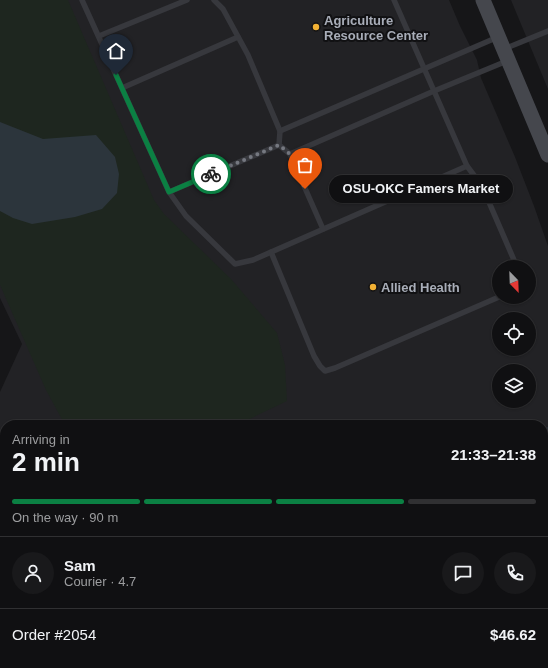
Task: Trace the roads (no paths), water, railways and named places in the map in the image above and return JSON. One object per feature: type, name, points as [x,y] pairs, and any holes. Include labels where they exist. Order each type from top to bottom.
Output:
[{"type":"main road","points":[[483,0],[548,155]]},
{"type":"lane","points":[[82,0],[169,192],[186,216],[235,264],[253,260],[467,166]]},
{"type":"lane","points":[[99,36],[187,0]]},
{"type":"lane","points":[[214,0],[223,9],[248,55],[280,131],[279,145]]},
{"type":"lane","points":[[394,0],[467,166],[482,186],[514,260]]},
{"type":"lane","points":[[280,131],[423,68],[503,49],[548,31]]},
{"type":"lane","points":[[122,88],[238,37]]},
{"type":"lane","points":[[290,154],[434,91],[503,49]]},
{"type":"lane","points":[[169,192],[279,145]]},
{"type":"lane","points":[[279,145],[290,154],[322,230]]},
{"type":"lane","points":[[271,252],[314,356],[325,371],[492,300]]},
{"type":"place","name":"Agriculture Resource Center","points":[[316,27]]},
{"type":"place","name":"OSU-OKC Famers Market","points":[[305,189]]},
{"type":"place","name":"Allied Health","points":[[373,287]]}]
